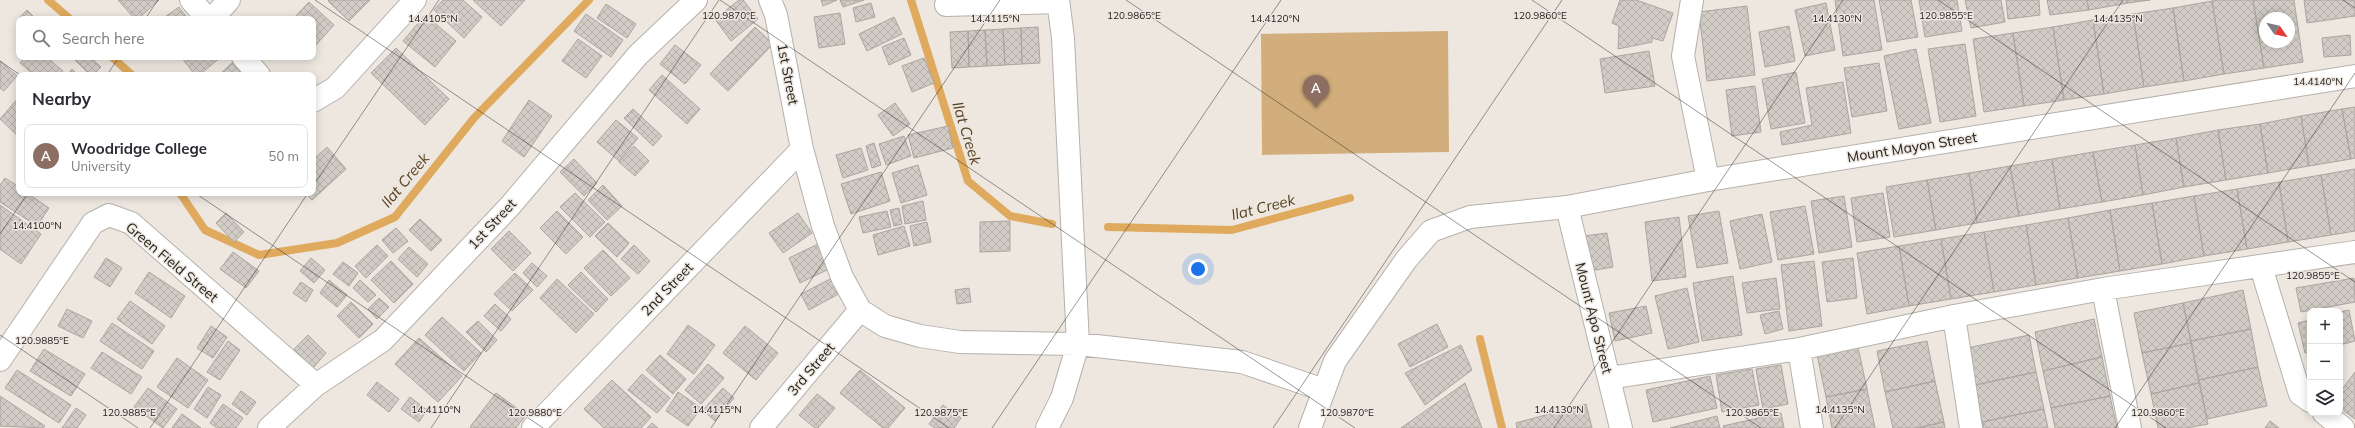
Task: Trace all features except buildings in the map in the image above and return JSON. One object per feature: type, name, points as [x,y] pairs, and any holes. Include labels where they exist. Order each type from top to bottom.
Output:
[{"type":"street","points":[[191,0],[205,16]]},
{"type":"street","points":[[215,16],[228,0]]},
{"type":"street","points":[[316,99],[336,88],[415,0]]},
{"type":"street","name":"1st Street","points":[[269,428],[316,385],[383,340],[510,206],[638,55],[696,0]]},
{"type":"street","name":"1st Street","points":[[770,0],[776,15],[802,149],[823,226],[842,277],[860,310]]},
{"type":"street","points":[[1692,0],[1683,56],[1708,180]]},
{"type":"street","points":[[946,6],[1058,1],[1063,38],[1078,344],[1062,398],[1047,428]]},
{"type":"street","points":[[246,60],[256,72]]},
{"type":"street","name":"Mount Mayon Street","points":[[1310,428],[1335,361],[1406,260],[1431,231],[1470,217],[1567,207],[1708,180],[2355,76]]},
{"type":"street","name":"2nd Street","points":[[533,428],[802,149]]},
{"type":"street","name":"Mount Apo Street","points":[[1567,207],[1621,428]]},
{"type":"street","name":"Green Field Street","points":[[0,360],[93,223],[109,216],[131,224],[316,385]]},
{"type":"street","points":[[1609,378],[1799,349],[1954,316],[2103,289],[2262,267],[2355,252]]},
{"type":"street","points":[[2262,267],[2300,394],[2307,399]]},
{"type":"street","points":[[2103,289],[2130,428]]},
{"type":"street","points":[[860,310],[885,326],[920,336],[960,342],[1078,344],[1242,362],[1324,390]]},
{"type":"street","name":"3rd Street","points":[[761,428],[860,310]]},
{"type":"street","points":[[1954,316],[1971,428]]},
{"type":"street","points":[[1799,349],[1812,428]]},
{"type":"street","points":[[2328,416],[2343,428]]},
{"type":"shaded area","points":[[1448,31],[1449,152],[1262,155],[1261,34]]},
{"type":"waterway","name":"Ilat Creek","points":[[48,0],[67,16]]},
{"type":"waterway","name":"Ilat Creek","points":[[182,196],[205,230],[259,255],[337,243],[395,217],[474,118],[589,0]]},
{"type":"waterway","name":"Ilat Creek","points":[[911,0],[968,181],[1010,216],[1052,224]]},
{"type":"waterway","name":"Ilat Creek","points":[[115,60],[129,72]]},
{"type":"waterway","name":"Ilat Creek","points":[[1108,227],[1232,230],[1350,198]]},
{"type":"waterway","name":"Ilat Creek","points":[[1480,339],[1502,428]]},
{"type":"place","name":"Woodridge College","points":[[1316,108]]}]
